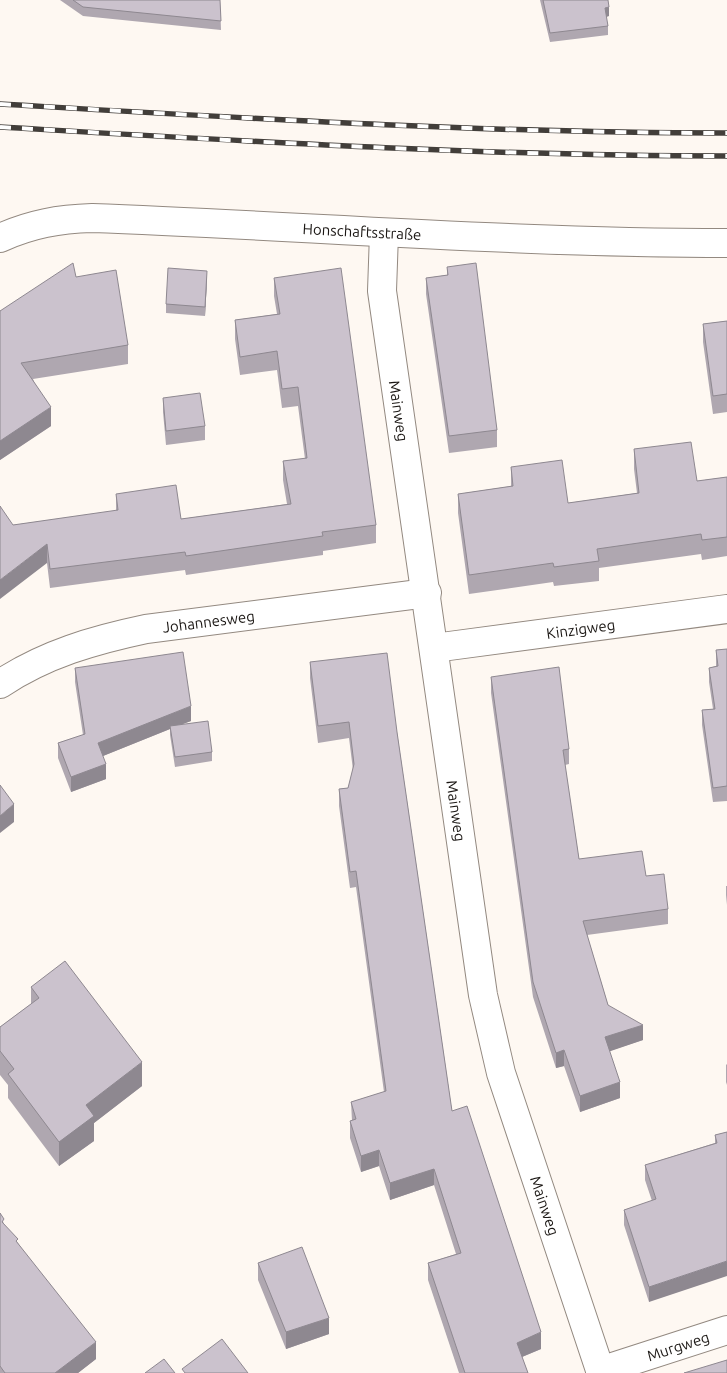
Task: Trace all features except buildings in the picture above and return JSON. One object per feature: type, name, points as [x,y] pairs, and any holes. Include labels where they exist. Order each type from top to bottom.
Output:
[{"type":"street","name":"Honschaftsstraße","points":[[0,238],[24,227],[60,219],[92,218],[384,234],[653,243],[727,243]]},
{"type":"street","name":"Mainweg","points":[[384,234],[382,291],[427,594],[483,995],[490,1031],[504,1082],[601,1372]]},
{"type":"street","name":"Johannesweg","points":[[0,684],[16,673],[63,651],[102,638],[146,629],[427,594]]},
{"type":"street","name":"Kinzigweg","points":[[434,648],[727,609]]},
{"type":"street","name":"Murgweg","points":[[601,1372],[727,1330]]},
{"type":"railway","points":[[0,104],[454,128],[727,133]]},
{"type":"railway","points":[[0,127],[454,151],[727,156]]}]
